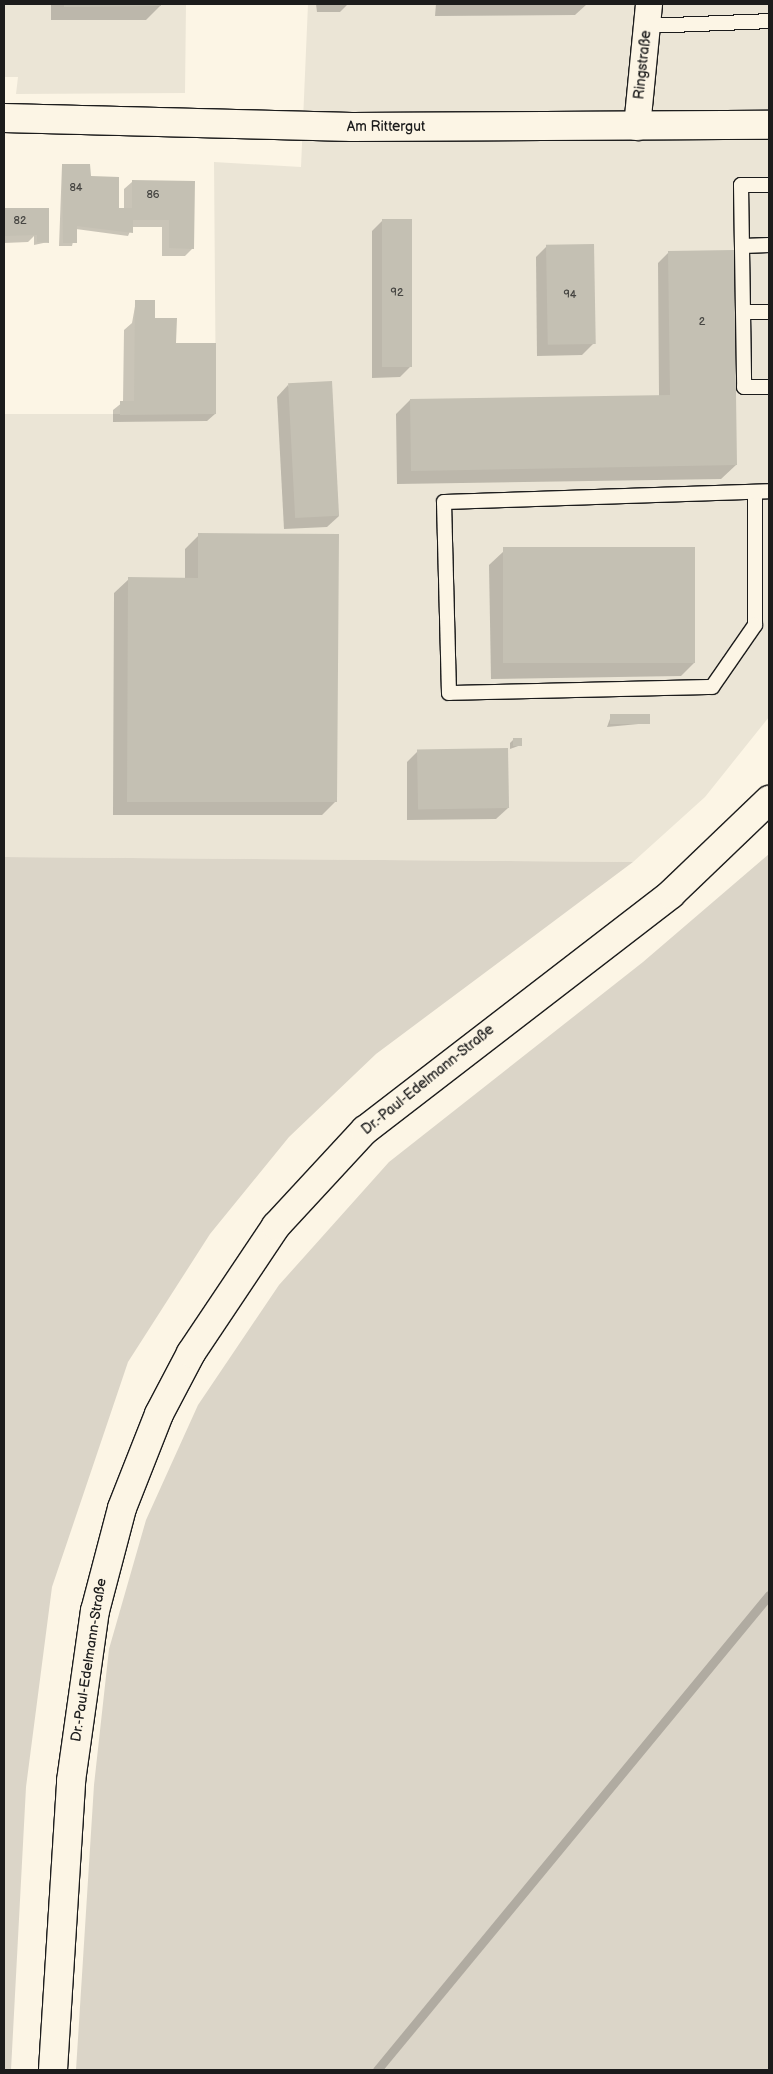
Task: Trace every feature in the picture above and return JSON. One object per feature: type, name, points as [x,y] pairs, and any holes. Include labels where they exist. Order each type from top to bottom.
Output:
[{"type":"street","name":"Ringstraße","points":[[637,127],[648,15]]},
{"type":"street","name":"Am Rittergut","points":[[4,118],[183,125],[637,127],[769,125]]},
{"type":"street","name":"Dr.-Paul-Edelmann-Straße","points":[[53,2070],[71,1780],[95,1611],[128,1492],[159,1414],[191,1353],[276,1226],[365,1130],[670,894],[769,800]]},
{"type":"lane","points":[[648,15],[769,21]]},
{"type":"lane","points":[[769,185],[741,185],[744,387],[769,387]]},
{"type":"lane","points":[[743,246],[769,245]]},
{"type":"lane","points":[[744,312],[769,312]]},
{"type":"lane","points":[[756,495],[755,625],[712,687],[449,693],[444,502],[756,495],[769,491]]},
{"type":"shaded area","points":[[4,4],[186,4],[185,93],[16,94],[18,77],[4,77]]},
{"type":"shaded area","points":[[308,4],[769,4],[769,717],[705,797],[633,862],[4,857],[4,414],[216,414],[214,162],[301,167]]},
{"type":"shaded area","points":[[769,854],[769,2070],[76,2070],[94,1785],[109,1649],[146,1520],[198,1405],[279,1285],[389,1162],[643,962]]},
{"type":"shaded area","points":[[4,857],[633,862],[376,1054],[289,1137],[210,1234],[128,1362],[52,1587],[26,1787],[11,2070],[4,2070]]},
{"type":"building","points":[[64,4],[161,4],[161,6],[64,7]]},
{"type":"building","points":[[62,164],[90,164],[91,176],[119,177],[119,208],[132,208],[132,180],[195,181],[194,249],[169,248],[169,220],[133,220],[133,233],[77,226],[77,243],[63,243]]},
{"type":"building","points":[[4,208],[49,208],[49,243],[37,242],[37,235],[4,236]]},
{"type":"building","points":[[382,219],[412,219],[412,367],[382,367]]},
{"type":"building","points":[[594,244],[596,344],[548,345],[546,245]]},
{"type":"building","points":[[734,250],[737,465],[411,471],[410,399],[670,395],[668,251]]},
{"type":"building","points":[[135,300],[155,300],[155,318],[177,318],[176,343],[216,343],[216,414],[120,415],[120,401],[134,401]]},
{"type":"building","points":[[332,381],[339,516],[295,518],[288,383]]},
{"type":"building","points":[[198,533],[339,534],[337,802],[127,802],[128,577],[198,578]]},
{"type":"building","points":[[503,547],[695,547],[695,663],[503,663]]},
{"type":"building","points":[[610,714],[650,714],[650,724],[610,724]]},
{"type":"building","points":[[513,738],[522,738],[522,746],[513,746]]},
{"type":"building","points":[[508,748],[509,808],[418,810],[417,750]]},
{"type":"waterway","points":[[377,2070],[769,1595]]}]
